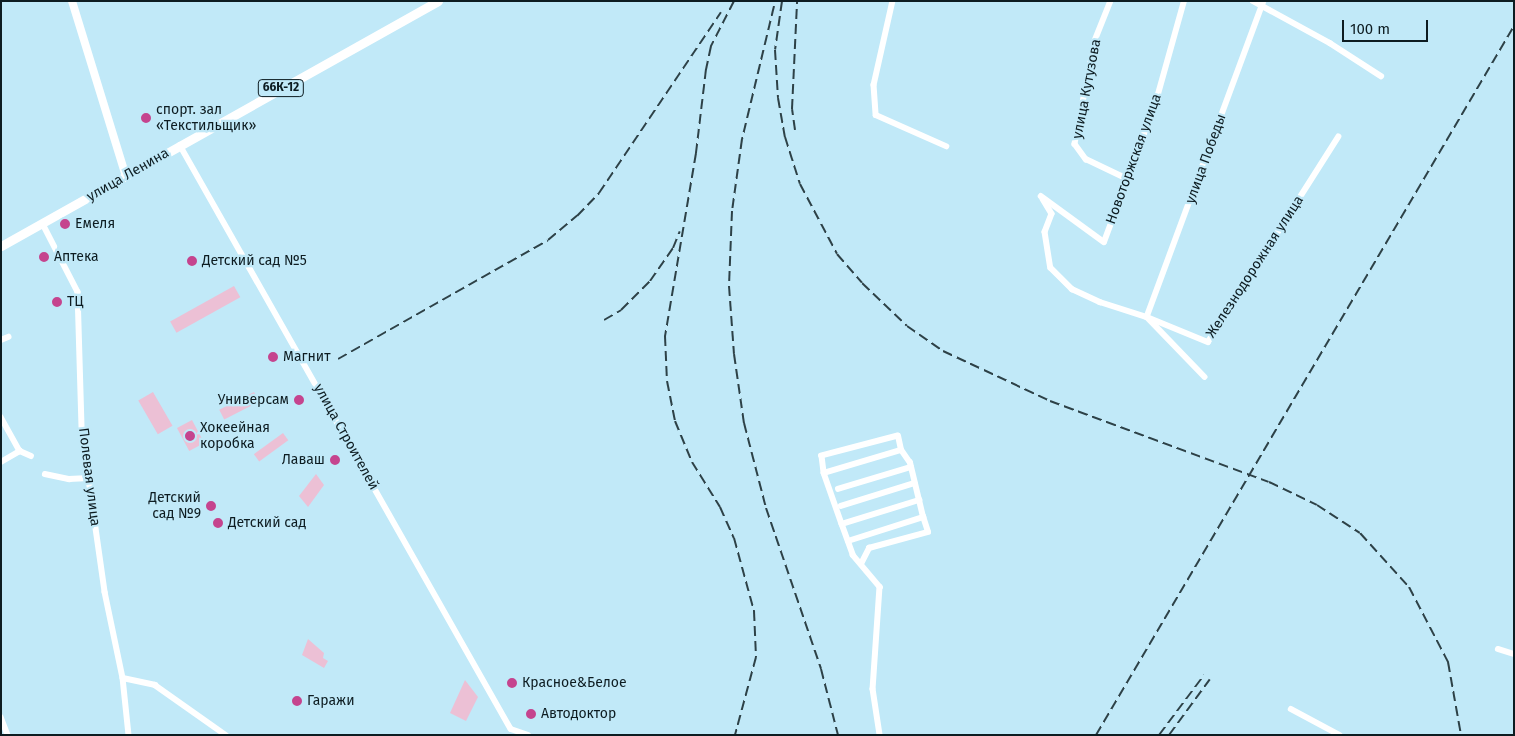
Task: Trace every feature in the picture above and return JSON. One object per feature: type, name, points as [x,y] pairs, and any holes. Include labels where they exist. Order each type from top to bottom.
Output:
[{"type":"main road","name":"улица Ленина","points":[[1,246],[438,1]]},
{"type":"street","points":[[72,1],[126,176]]},
{"type":"street","points":[[893,1],[874,85],[876,115],[946,146]]},
{"type":"street","name":"улица Кутузова","points":[[1111,1],[1095,41],[1075,144],[1086,159],[1128,179]]},
{"type":"street","name":"Новоторжская улица","points":[[1147,317],[1100,302],[1072,289],[1051,268],[1045,232],[1052,214],[1041,196],[1104,242],[1155,105],[1184,1]]},
{"type":"street","points":[[1253,1],[1263,4],[1330,43],[1381,76]]},
{"type":"street","name":"улица Победы","points":[[1147,317],[1263,4]]},
{"type":"street","name":"Железнодорожная улица","points":[[1147,317],[1208,342],[1338,137]]},
{"type":"street","name":"улица Строителей","points":[[180,145],[509,732]]},
{"type":"street","name":"Полевая улица","points":[[43,224],[78,292],[79,376],[89,478],[105,592],[123,678],[129,735]]},
{"type":"street","points":[[1147,317],[1205,377]]},
{"type":"street","points":[[1,340],[8,337]]},
{"type":"street","points":[[1,417],[20,451],[31,456]]},
{"type":"street","points":[[861,564],[869,548],[928,532],[911,467],[901,450],[898,436],[822,456],[824,473],[848,541],[861,564],[880,586],[873,689],[880,735]]},
{"type":"street","points":[[824,473],[901,450]]},
{"type":"street","points":[[1,462],[20,451]]},
{"type":"street","points":[[838,489],[911,467]]},
{"type":"street","points":[[45,474],[69,479],[89,478]]},
{"type":"street","points":[[841,506],[915,483]]},
{"type":"street","points":[[842,524],[919,500]]},
{"type":"street","points":[[848,541],[923,517]]},
{"type":"street","points":[[1498,649],[1514,654]]},
{"type":"street","points":[[123,678],[155,685],[226,735]]},
{"type":"street","points":[[1291,709],[1340,735]]},
{"type":"street","points":[[1,717],[8,735]]},
{"type":"street","points":[[509,732],[528,735]]},
{"type":"shaded area","points":[[234,286],[240,297],[176,333],[170,321]]},
{"type":"shaded area","points":[[153,392],[173,426],[158,434],[138,400]]},
{"type":"shaded area","points":[[254,392],[259,402],[224,420],[219,410]]},
{"type":"shaded area","name":"Хокеейная коробка","points":[[192,420],[204,443],[189,451],[177,428]]},
{"type":"shaded area","points":[[283,433],[288,440],[259,461],[254,454]]},
{"type":"shaded area","points":[[316,474],[324,485],[308,507],[299,496]]},
{"type":"shaded area","points":[[308,639],[324,653],[323,658],[328,661],[324,668],[302,655]]},
{"type":"shaded area","points":[[465,680],[478,697],[466,721],[450,713]]},
{"type":"railway","points":[[734,1],[711,46],[706,69],[696,153],[665,336],[667,381],[675,421],[692,462],[720,507],[734,538],[754,611],[756,657],[735,735]]},
{"type":"railway","points":[[782,1],[775,50],[778,98],[785,137],[800,184],[837,254],[862,283],[907,326],[943,351],[1050,401],[1269,482],[1317,505],[1360,533],[1409,587],[1448,662],[1461,735]]},
{"type":"railway","points":[[795,130],[792,109],[797,1]]},
{"type":"railway","points":[[774,6],[742,139],[732,211],[729,286],[734,354],[744,423],[766,508],[821,669],[838,735]]},
{"type":"railway","points":[[338,359],[548,240],[577,216],[599,193],[721,12]]},
{"type":"railway","points":[[1096,735],[1514,26]]},
{"type":"railway","points":[[604,320],[621,310],[650,281],[673,248],[680,231]]},
{"type":"railway","points":[[1159,735],[1204,675]]},
{"type":"railway","points":[[1169,735],[1210,679]]},
{"type":"place","name":"спорт. зал «Текстильщик»","points":[[146,118]]},
{"type":"place","name":"Емеля","points":[[65,224]]},
{"type":"place","name":"Аптека","points":[[44,257]]},
{"type":"place","name":"Детский сад №5","points":[[192,261]]},
{"type":"place","name":"ТЦ","points":[[57,302]]},
{"type":"place","name":"Магнит","points":[[273,357]]},
{"type":"place","name":"Универсам","points":[[299,400]]},
{"type":"place","name":"Хокеейная коробка","points":[[190,436]]},
{"type":"place","name":"Лаваш","points":[[335,460]]},
{"type":"place","name":"Детский сад №9","points":[[211,506]]},
{"type":"place","name":"Детский сад","points":[[218,523]]},
{"type":"place","name":"Красное&Белое","points":[[512,683]]},
{"type":"place","name":"Гаражи","points":[[297,701]]},
{"type":"place","name":"Автодоктор","points":[[531,714]]}]
